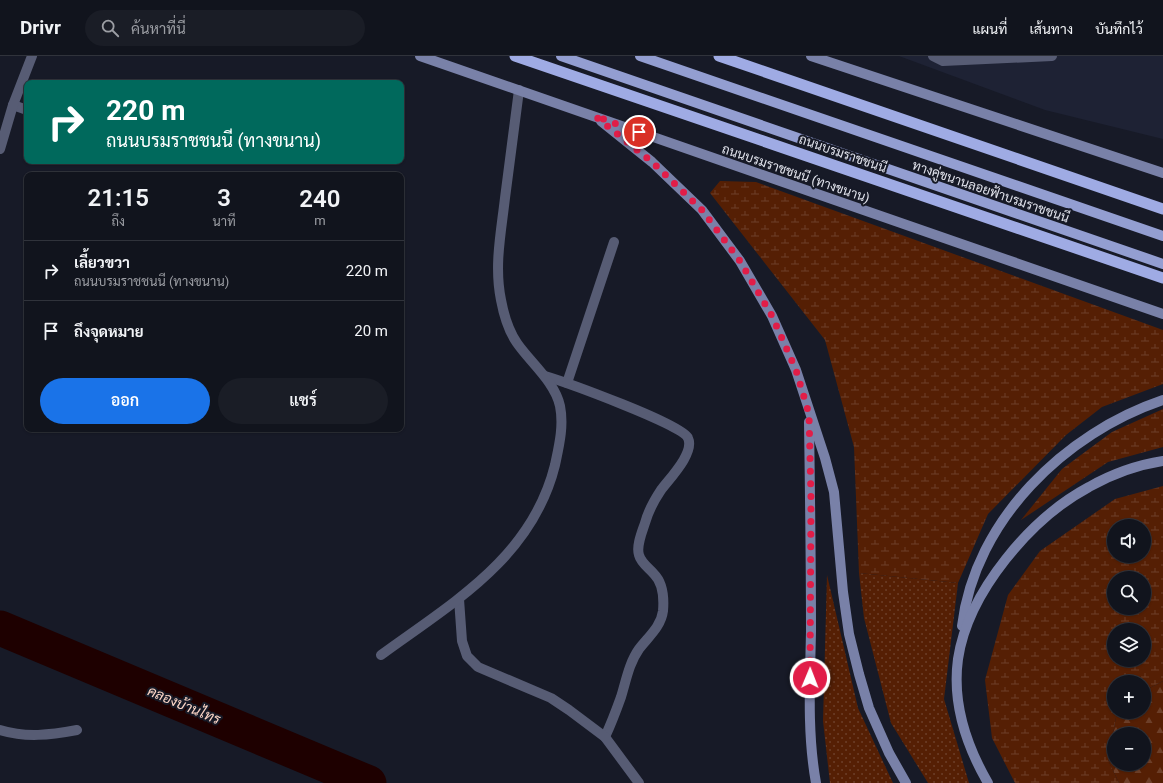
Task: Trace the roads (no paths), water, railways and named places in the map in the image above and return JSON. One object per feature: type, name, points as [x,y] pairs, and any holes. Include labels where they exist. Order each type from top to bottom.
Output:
[{"type":"highway","name":"ถนนบรมราชชนนี","points":[[515,56],[1163,278]]},
{"type":"highway","points":[[719,56],[1163,209]]},
{"type":"main road","name":"ถนนบรมราชชนนี (ทางขนาน)","points":[[420,56],[1163,314]]},
{"type":"main road","name":"ทางคู่ขนานลอยฟ้าบรมราชชนนี","points":[[561,56],[1163,264]]},
{"type":"main road","name":"ทางคู่ขนานลอยฟ้าบรมราชชนนี","points":[[640,56],[1163,236]]},
{"type":"main road","points":[[811,56],[833,60],[1163,174]]},
{"type":"main road","points":[[595,116],[652,162],[702,210],[740,261],[772,316],[796,370],[809,414],[825,458],[834,492],[843,592],[849,634],[859,674],[872,714],[889,753],[906,783]]},
{"type":"main road","points":[[988,783],[975,759],[960,713],[957,678],[963,621],[968,595],[977,571],[1001,524],[1015,505],[1046,470],[1067,453],[1107,425],[1141,408],[1163,400]]},
{"type":"main road","points":[[809,414],[811,498],[809,708],[813,766],[816,783]]},
{"type":"main road","points":[[958,658],[968,624],[986,587],[1022,541],[1049,514],[1088,488],[1115,474],[1163,461]]},
{"type":"street","points":[[0,149],[13,105],[32,56]]},
{"type":"street","points":[[933,56],[943,61],[1052,56]]},
{"type":"street","points":[[381,655],[459,599],[484,579],[515,546],[537,513],[552,478],[560,444],[560,405],[545,376],[518,344],[508,328],[501,300],[497,267],[519,90]]},
{"type":"street","points":[[13,105],[24,109]]},
{"type":"street","points":[[567,382],[614,242]]},
{"type":"street","points":[[545,376],[567,382],[662,422],[681,431],[687,436],[689,442],[687,454],[660,492],[646,521],[639,545],[639,555],[660,583],[663,595],[663,612],[659,624],[632,661],[621,698],[605,737]]},
{"type":"street","points":[[459,599],[462,641],[467,656],[478,667],[551,698],[605,737],[639,783]]},
{"type":"street","points":[[0,730],[24,735],[46,736],[77,730]]},
{"type":"waterway","name":"คลองบ้านไทร","points":[[0,628],[369,783]]}]
